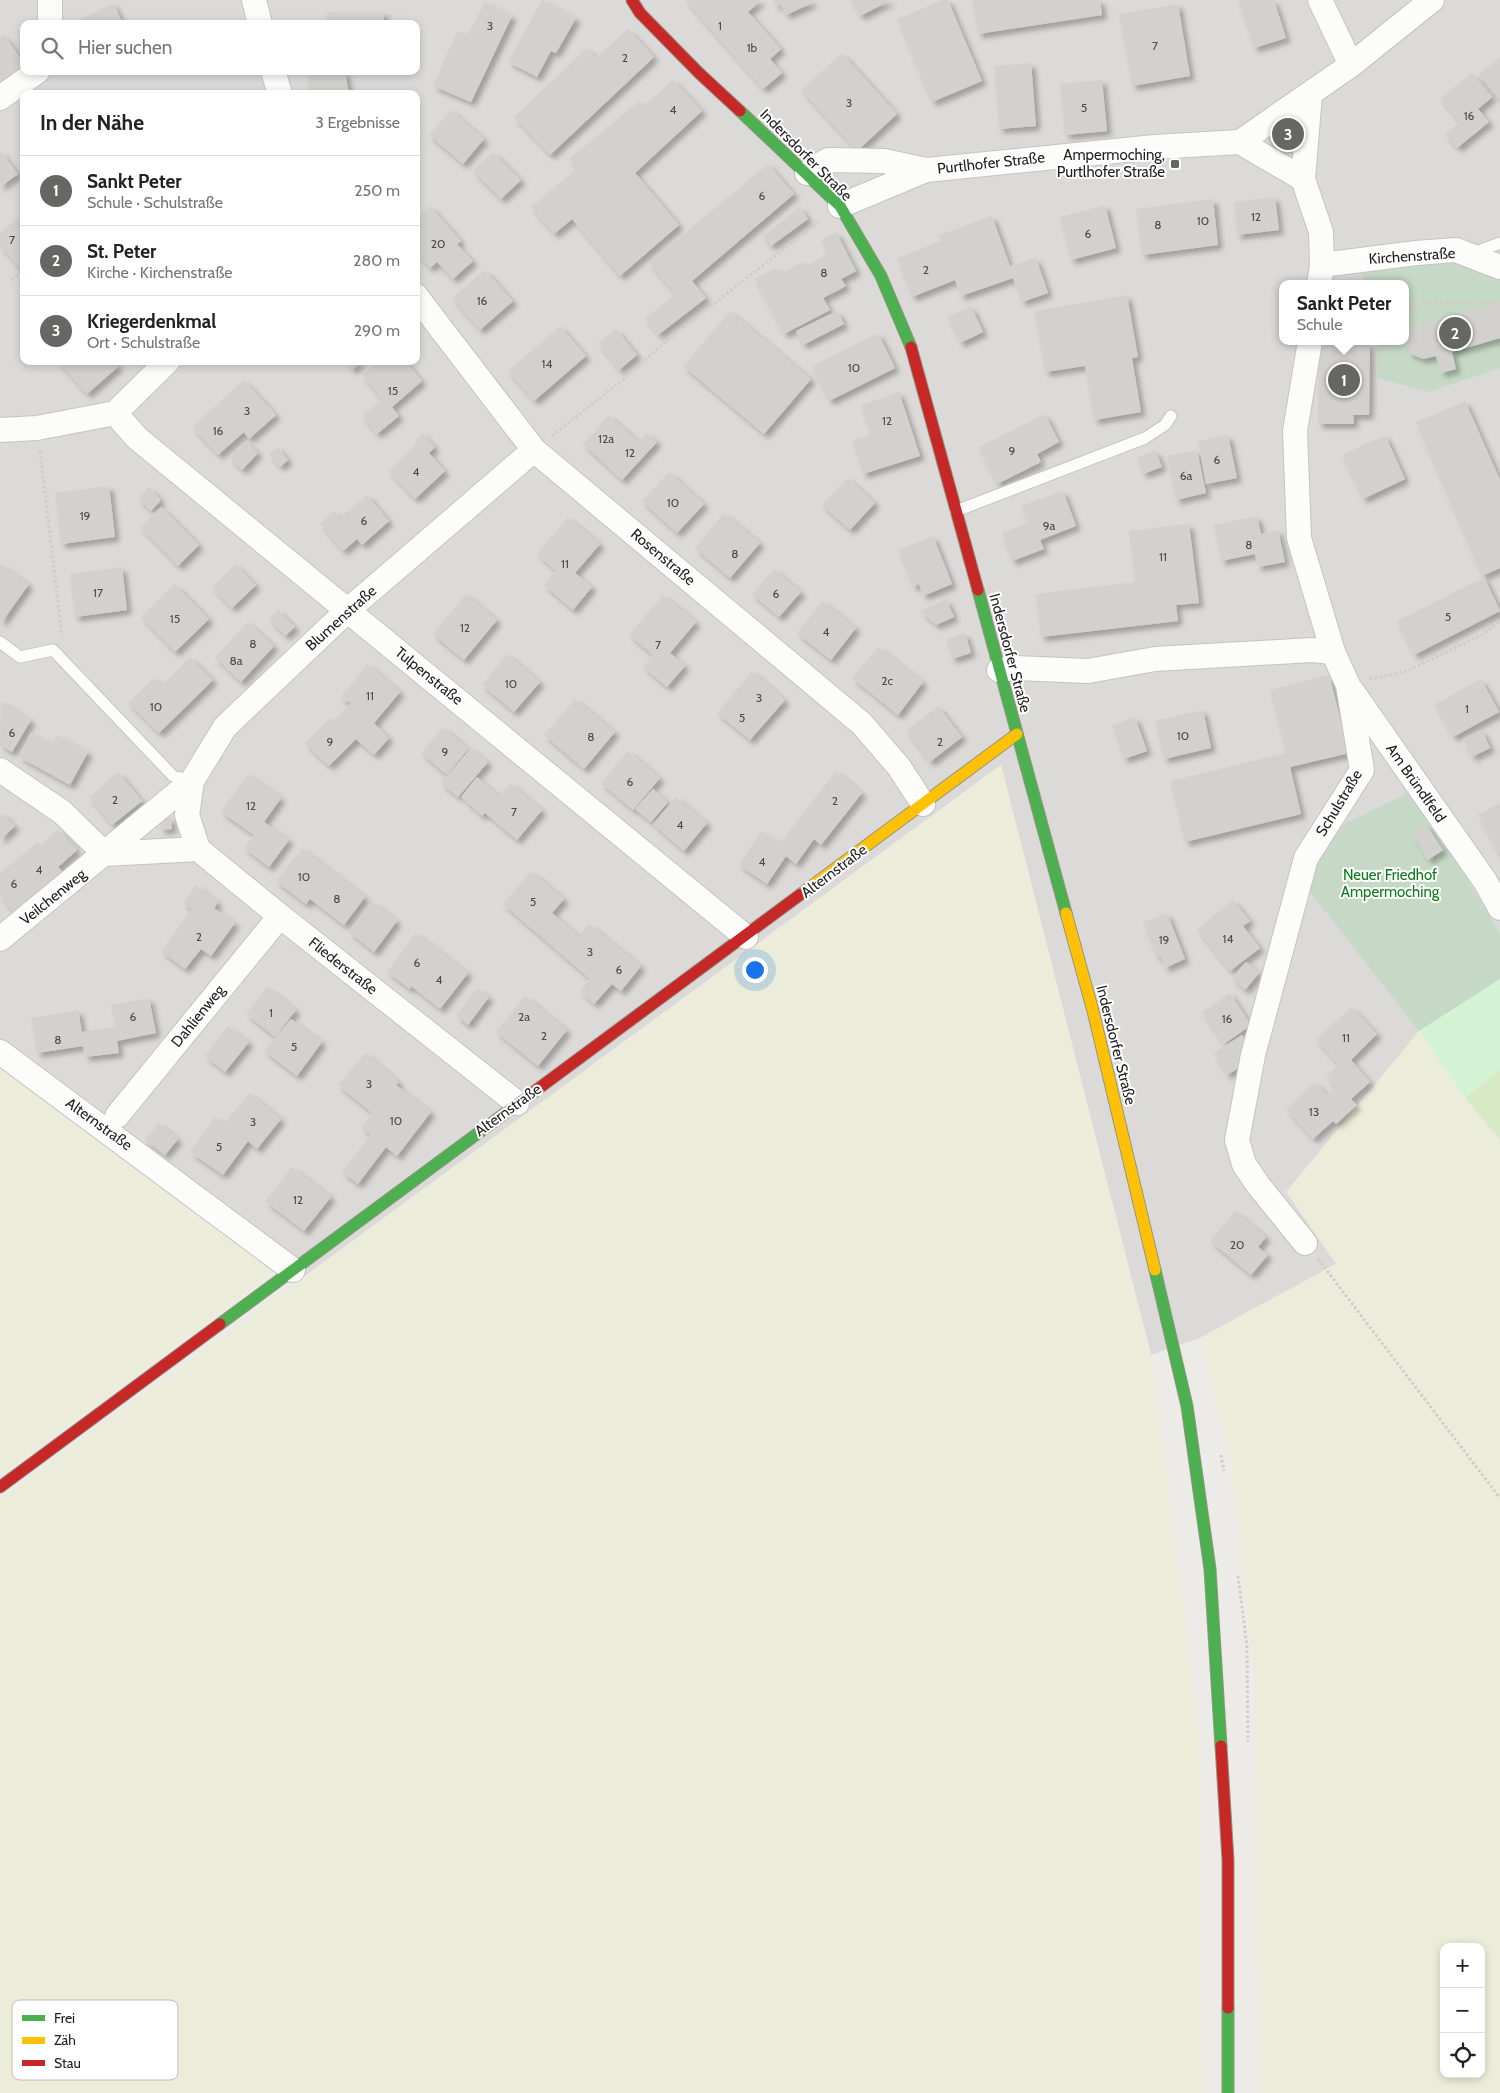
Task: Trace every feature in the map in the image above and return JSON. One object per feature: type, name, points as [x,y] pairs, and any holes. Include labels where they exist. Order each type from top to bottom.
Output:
[{"type":"street","points":[[50,0],[50,20]]},
{"type":"street","points":[[254,0],[259,20]]},
{"type":"street","name":"Indersdorfer Straße","points":[[632,0],[640,12],[699,73],[840,206],[881,276],[909,338],[1093,1011],[1187,1406],[1210,1569],[1228,1860],[1228,2093]]},
{"type":"street","points":[[1320,0],[1351,64]]},
{"type":"street","points":[[1303,179],[1240,142],[1351,64],[1432,0]]},
{"type":"street","points":[[0,98],[32,75]]},
{"type":"street","points":[[273,75],[279,90]]},
{"type":"street","points":[[1310,94],[1303,179],[1321,232],[1320,274]]},
{"type":"street","name":"Purtlhofer Straße","points":[[840,206],[926,170],[1146,148],[1240,142]]},
{"type":"street","points":[[807,173],[828,160],[884,161],[926,170]]},
{"type":"street","name":"Kirchenstraße","points":[[1320,274],[1416,253],[1456,250],[1500,267]]},
{"type":"street","name":"Rosenstraße","points":[[420,301],[534,450],[862,724],[899,767],[923,804]]},
{"type":"street","name":"Schulstraße","points":[[1306,1243],[1258,1185],[1244,1164],[1237,1140],[1253,1055],[1306,858],[1362,770],[1348,685],[1333,652],[1299,538],[1295,432],[1309,345]]},
{"type":"street","points":[[0,430],[37,428],[115,413],[164,365]]},
{"type":"street","name":"Tulpenstraße","points":[[115,413],[137,438],[746,937]]},
{"type":"street","name":"Blumenstraße","points":[[198,849],[187,815],[192,781],[225,727],[348,610],[534,450]]},
{"type":"street","points":[[999,670],[1015,668],[1088,671],[1155,659],[1312,650],[1333,652]]},
{"type":"street","name":"Am Bründlfeld","points":[[1348,685],[1492,876],[1500,908]]},
{"type":"street","name":"Alternstraße","points":[[0,1052],[293,1270],[746,937],[1017,734]]},
{"type":"street","points":[[0,770],[62,812],[105,854],[198,849]]},
{"type":"street","name":"Veilchenweg","points":[[0,939],[192,781]]},
{"type":"street","name":"Fliederstraße","points":[[198,849],[518,1103]]},
{"type":"street","name":"Dahlienweg","points":[[117,1116],[280,916]]},
{"type":"street","points":[[0,1487],[293,1270]]},
{"type":"lane","points":[[1470,255],[1500,243]]},
{"type":"lane","points":[[956,511],[1145,438],[1165,425],[1170,416]]},
{"type":"lane","points":[[0,642],[20,657],[53,650],[66,661],[173,776],[192,781]]},
{"type":"path","points":[[534,450],[630,374],[666,340],[840,206]]},
{"type":"path","points":[[12,280],[20,273]]},
{"type":"path","points":[[1409,305],[1435,302],[1497,303]]},
{"type":"path","points":[[37,428],[66,661]]},
{"type":"path","points":[[1348,685],[1407,671],[1484,634],[1500,620]]},
{"type":"path","points":[[1306,1243],[1500,1498]]},
{"type":"shaded area","points":[[0,0],[1500,0],[1500,1070],[1419,1032],[1336,1264],[1200,1338],[1151,1355],[1001,765],[295,1283],[0,1066]]},
{"type":"green space","points":[[1457,260],[1500,278],[1500,368],[1429,392],[1378,378],[1377,345],[1409,345],[1409,280],[1364,280],[1362,273],[1372,268]]},
{"type":"green space","points":[[1001,765],[1151,1355],[1199,1726],[1202,2093],[0,2093],[0,1500]]},
{"type":"green space","name":"Neuer Friedhof Ampermoching","points":[[1414,790],[1500,934],[1500,979],[1419,1031],[1305,885],[1333,830]]},
{"type":"green space","points":[[1500,979],[1500,1070],[1465,1098],[1419,1031]]},
{"type":"green space","points":[[1419,1031],[1465,1097],[1500,1140],[1500,2093],[1261,2093],[1254,1666],[1231,1465],[1200,1338],[1336,1264],[1286,1192]]},
{"type":"green space","points":[[0,1066],[277,1269],[0,1476]]},
{"type":"green space","points":[[1500,1070],[1500,1140],[1465,1098]]},
{"type":"building","points":[[542,0],[576,18],[556,53],[551,51],[537,77],[508,62]]},
{"type":"building","points":[[685,0],[761,0],[748,12],[781,49],[770,59],[782,73],[763,89]]},
{"type":"building","points":[[773,0],[811,0],[812,3],[786,15],[780,3],[776,6]]},
{"type":"building","points":[[851,0],[891,0],[860,16]]},
{"type":"building","points":[[943,0],[948,0],[982,81],[932,102],[897,19]]},
{"type":"building","points":[[972,0],[1100,0],[1102,15],[978,34]]},
{"type":"building","points":[[1238,0],[1274,0],[1286,38],[1254,48]]},
{"type":"building","points":[[485,2],[512,16],[471,102],[433,86],[457,31],[468,35]]},
{"type":"building","points":[[113,3],[121,20],[79,20]]},
{"type":"building","points":[[1178,4],[1190,76],[1132,86],[1119,14]]},
{"type":"building","points":[[327,12],[384,12],[384,20],[327,20]]},
{"type":"building","points":[[628,29],[654,57],[550,155],[514,117],[587,48],[596,58]]},
{"type":"building","points":[[4,35],[20,57],[20,71],[3,83],[0,80],[0,38]]},
{"type":"building","points":[[842,53],[897,114],[857,151],[801,90]]},
{"type":"building","points":[[1500,57],[1500,100],[1479,74]]},
{"type":"building","points":[[1031,63],[1036,126],[999,129],[994,66]]},
{"type":"building","points":[[1472,73],[1492,97],[1478,109],[1489,122],[1457,148],[1445,134],[1460,122],[1440,98]]},
{"type":"building","points":[[307,75],[346,75],[348,90],[309,90]]},
{"type":"building","points":[[673,80],[702,111],[635,173],[679,225],[620,276],[572,219],[554,234],[531,207],[577,168],[569,159],[639,101],[644,106]]},
{"type":"building","points":[[1102,80],[1107,131],[1065,135],[1060,84]]},
{"type":"building","points":[[451,110],[484,139],[463,164],[429,135]]},
{"type":"building","points":[[0,150],[18,174],[0,187]]},
{"type":"building","points":[[493,152],[521,180],[501,199],[473,171]]},
{"type":"building","points":[[768,164],[794,194],[692,281],[706,298],[658,335],[645,318],[676,295],[649,263]]},
{"type":"building","points":[[1275,197],[1279,230],[1237,235],[1234,202]]},
{"type":"building","points":[[1213,199],[1218,245],[1142,255],[1136,209]]},
{"type":"building","points":[[1105,205],[1116,248],[1071,260],[1060,217]]},
{"type":"building","points":[[430,206],[461,241],[457,244],[473,261],[453,279],[437,262],[430,268],[420,257],[420,215]]},
{"type":"building","points":[[800,207],[808,219],[771,246],[763,236]]},
{"type":"building","points":[[20,216],[20,268],[0,246],[0,233]]},
{"type":"building","points":[[992,216],[1010,266],[1036,258],[1048,293],[1022,302],[1013,278],[961,296],[955,280],[912,297],[897,258],[941,241],[939,235]]},
{"type":"building","points":[[836,232],[856,271],[841,279],[846,286],[823,298],[830,310],[784,334],[755,279],[776,268],[779,274],[803,262],[806,266],[828,254],[821,240]]},
{"type":"building","points":[[485,270],[513,301],[480,330],[452,298]]},
{"type":"building","points":[[1127,295],[1138,357],[1132,358],[1141,412],[1094,420],[1085,366],[1045,372],[1034,311]]},
{"type":"building","points":[[1500,302],[1500,338],[1452,352],[1456,369],[1441,373],[1436,356],[1423,359],[1409,353],[1407,345],[1409,345],[1409,336],[1414,327]]},
{"type":"building","points":[[971,306],[983,332],[960,343],[948,317]]},
{"type":"building","points":[[730,311],[811,379],[764,434],[683,366]]},
{"type":"building","points":[[837,311],[844,324],[803,345],[796,331]]},
{"type":"building","points":[[560,326],[586,356],[534,401],[508,371]]},
{"type":"building","points":[[616,329],[637,355],[619,370],[598,343]]},
{"type":"building","points":[[878,333],[895,368],[829,401],[812,366]]},
{"type":"building","points":[[1319,345],[1370,345],[1369,415],[1353,415],[1354,424],[1318,424]]},
{"type":"building","points":[[61,365],[119,366],[87,394]]},
{"type":"building","points":[[348,365],[358,365],[352,370]]},
{"type":"building","points":[[373,365],[408,365],[422,381],[392,407],[399,416],[377,434],[362,416],[382,399],[362,375]]},
{"type":"building","points":[[244,380],[276,415],[249,439],[244,432],[218,455],[192,427]]},
{"type":"building","points":[[899,392],[920,456],[863,474],[852,440],[870,435],[861,405]]},
{"type":"building","points":[[1465,401],[1500,480],[1500,568],[1482,576],[1416,422]]},
{"type":"building","points":[[1045,414],[1059,442],[1037,454],[1041,462],[997,484],[979,447]]},
{"type":"building","points":[[609,415],[639,442],[647,433],[657,442],[622,480],[583,444]]},
{"type":"building","points":[[422,433],[435,447],[429,453],[445,471],[415,499],[388,471],[418,442],[415,440]]},
{"type":"building","points":[[1228,435],[1237,478],[1206,484],[1198,441]]},
{"type":"building","points":[[1385,435],[1405,479],[1363,499],[1342,455]]},
{"type":"building","points":[[246,441],[258,453],[242,470],[230,458]]},
{"type":"building","points":[[278,447],[288,460],[280,467],[269,454]]},
{"type":"building","points":[[1155,450],[1162,467],[1143,474],[1137,458]]},
{"type":"building","points":[[1197,450],[1206,493],[1176,500],[1167,456]]},
{"type":"building","points":[[669,472],[704,504],[677,533],[642,501]]},
{"type":"building","points":[[848,478],[875,503],[850,530],[822,505]]},
{"type":"building","points":[[109,486],[115,537],[61,544],[55,493]]},
{"type":"building","points":[[149,487],[161,500],[151,511],[138,498]]},
{"type":"building","points":[[1063,491],[1076,526],[1040,540],[1044,549],[1012,561],[1002,533],[1028,523],[1021,506]]},
{"type":"building","points":[[367,495],[389,521],[362,545],[357,539],[343,551],[320,524],[334,511],[339,518]]},
{"type":"building","points":[[161,507],[199,545],[178,566],[140,527]]},
{"type":"building","points":[[724,513],[760,543],[730,578],[695,548]]},
{"type":"building","points":[[1257,516],[1261,534],[1278,530],[1285,562],[1258,567],[1255,554],[1221,561],[1214,525]]},
{"type":"building","points":[[568,517],[600,544],[575,573],[592,587],[573,610],[544,585],[556,571],[537,554]]},
{"type":"building","points":[[1189,524],[1199,603],[1176,605],[1178,621],[1041,637],[1036,594],[1135,582],[1129,531]]},
{"type":"building","points":[[933,536],[952,584],[923,596],[919,584],[913,587],[898,550]]},
{"type":"building","points":[[0,564],[29,584],[2,622],[0,620]]},
{"type":"building","points":[[235,564],[256,585],[232,608],[212,587]]},
{"type":"building","points":[[122,567],[127,610],[75,617],[70,574]]},
{"type":"building","points":[[774,569],[801,592],[779,617],[752,594]]},
{"type":"building","points":[[1484,577],[1500,611],[1414,655],[1397,621]]},
{"type":"building","points":[[174,584],[209,619],[175,652],[141,617]]},
{"type":"building","points":[[466,594],[497,620],[464,660],[433,634]]},
{"type":"building","points":[[663,595],[696,622],[670,653],[685,666],[667,687],[643,667],[653,655],[629,635]]},
{"type":"building","points":[[946,599],[954,617],[936,625],[920,611]]},
{"type":"building","points":[[822,601],[856,628],[831,660],[797,633]]},
{"type":"building","points":[[278,610],[295,627],[285,636],[269,619]]},
{"type":"building","points":[[248,622],[274,646],[241,682],[215,657]]},
{"type":"building","points":[[965,633],[971,653],[952,659],[946,639]]},
{"type":"building","points":[[878,647],[923,682],[898,715],[852,678]]},
{"type":"building","points":[[507,654],[540,682],[514,712],[482,685]]},
{"type":"building","points":[[190,657],[213,680],[159,733],[128,703],[153,678],[161,686]]},
{"type":"building","points":[[368,664],[400,692],[374,723],[389,738],[374,755],[356,739],[329,766],[305,743],[331,717],[335,720],[351,703],[340,698]]},
{"type":"building","points":[[752,671],[785,700],[750,740],[717,713]]},
{"type":"building","points":[[1329,675],[1349,753],[1290,767],[1301,814],[1185,842],[1170,781],[1286,753],[1270,690]]},
{"type":"building","points":[[1481,679],[1499,712],[1453,737],[1435,704]]},
{"type":"building","points":[[575,699],[615,732],[584,769],[544,735]]},
{"type":"building","points":[[1,701],[31,720],[12,752],[0,745]]},
{"type":"building","points":[[938,706],[962,737],[930,762],[906,731]]},
{"type":"building","points":[[1203,710],[1211,748],[1164,759],[1155,721]]},
{"type":"building","points":[[1135,717],[1147,751],[1124,759],[1112,725]]},
{"type":"building","points":[[443,727],[468,749],[447,775],[421,753]]},
{"type":"building","points":[[1482,730],[1490,748],[1472,757],[1463,739]]},
{"type":"building","points":[[31,733],[52,744],[57,735],[88,752],[70,785],[19,757]]},
{"type":"building","points":[[471,748],[488,762],[458,797],[441,783]]},
{"type":"building","points":[[628,751],[660,778],[633,810],[601,783]]},
{"type":"building","points":[[836,771],[862,793],[821,845],[814,839],[796,864],[786,856],[767,884],[739,865],[761,831],[780,843]]},
{"type":"building","points":[[118,772],[142,801],[112,825],[89,797]]},
{"type":"building","points":[[248,774],[281,798],[264,822],[289,840],[269,867],[244,848],[254,835],[221,812]]},
{"type":"building","points":[[477,777],[499,796],[510,783],[542,810],[517,840],[485,813],[482,816],[461,797]]},
{"type":"building","points":[[653,789],[668,802],[651,822],[635,809]]},
{"type":"building","points":[[676,797],[707,823],[684,851],[653,824]]},
{"type":"building","points":[[1500,803],[1500,852],[1498,853],[1478,814]]},
{"type":"building","points":[[2,813],[15,826],[0,840],[0,815]]},
{"type":"building","points":[[160,818],[171,818],[172,829],[161,830]]},
{"type":"building","points":[[1426,825],[1443,850],[1428,860],[1412,834]]},
{"type":"building","points":[[58,829],[77,850],[58,867],[63,872],[14,913],[0,895],[0,873],[38,842],[40,846]]},
{"type":"building","points":[[302,848],[365,897],[344,925],[310,899],[306,904],[276,881]]},
{"type":"building","points":[[531,871],[564,899],[552,913],[579,936],[589,924],[641,966],[621,991],[612,984],[594,1004],[580,991],[590,979],[503,904]]},
{"type":"building","points":[[196,885],[218,902],[214,908],[235,923],[211,956],[201,949],[185,969],[161,951],[192,909],[183,903]]},
{"type":"building","points":[[1233,900],[1250,921],[1243,926],[1260,948],[1230,971],[1197,929]]},
{"type":"building","points":[[372,902],[397,921],[374,952],[349,932]]},
{"type":"building","points":[[1167,913],[1185,959],[1165,968],[1161,957],[1157,957],[1143,922]]},
{"type":"building","points":[[416,933],[468,973],[440,1009],[411,986],[410,989],[387,972]]},
{"type":"building","points":[[1246,962],[1259,973],[1245,990],[1232,978]]},
{"type":"building","points":[[267,987],[296,1010],[275,1037],[246,1014]]},
{"type":"building","points":[[477,988],[489,997],[468,1025],[456,1016]]},
{"type":"building","points":[[1230,993],[1251,1025],[1224,1044],[1202,1012]]},
{"type":"building","points":[[525,996],[567,1030],[538,1066],[496,1032]]},
{"type":"building","points":[[149,998],[156,1033],[117,1041],[119,1053],[85,1057],[83,1046],[37,1053],[31,1018],[78,1010],[82,1032],[116,1027],[111,1005]]},
{"type":"building","points":[[1351,1007],[1377,1034],[1351,1060],[1370,1082],[1351,1099],[1357,1105],[1336,1124],[1333,1121],[1313,1139],[1286,1109],[1315,1082],[1327,1095],[1336,1087],[1326,1076],[1339,1065],[1316,1040]]},
{"type":"building","points":[[291,1019],[322,1042],[297,1076],[264,1051]]},
{"type":"building","points":[[228,1026],[249,1042],[225,1072],[205,1056]]},
{"type":"building","points":[[1242,1035],[1249,1047],[1240,1052],[1247,1063],[1227,1075],[1214,1053]]},
{"type":"building","points":[[365,1053],[399,1082],[396,1085],[431,1112],[397,1156],[386,1147],[358,1184],[342,1172],[371,1135],[361,1127],[372,1113],[338,1085]]},
{"type":"building","points":[[249,1093],[281,1119],[257,1149],[248,1141],[223,1175],[190,1152],[215,1117],[225,1123]]},
{"type":"building","points":[[159,1123],[178,1139],[165,1155],[145,1140]]},
{"type":"building","points":[[292,1167],[331,1197],[304,1231],[265,1201]]},
{"type":"building","points":[[1235,1211],[1266,1237],[1258,1247],[1268,1255],[1251,1275],[1210,1241]]},
{"type":"traffic: fast","points":[[740,111],[840,206],[881,276],[911,347]]},
{"type":"traffic: fast","points":[[978,590],[1066,913]]},
{"type":"traffic: fast","points":[[220,1324],[531,1094]]},
{"type":"traffic: fast","points":[[1155,1270],[1187,1406],[1210,1569],[1221,1746]]},
{"type":"traffic: fast","points":[[1228,2008],[1228,2093]]},
{"type":"traffic: slow","points":[[801,894],[1017,734]]},
{"type":"traffic: slow","points":[[1066,913],[1093,1011],[1155,1270]]},
{"type":"traffic: jam","points":[[632,0],[640,13],[699,73],[740,111]]},
{"type":"traffic: jam","points":[[911,347],[978,590]]},
{"type":"traffic: jam","points":[[531,1094],[801,894]]},
{"type":"traffic: jam","points":[[0,1487],[220,1324]]},
{"type":"traffic: jam","points":[[1221,1746],[1228,1860],[1228,2008]]},
{"type":"place","name":"Kriegerdenkmal","points":[[1288,134]]},
{"type":"place","name":"Ampermoching, Purtlhofer Straße","points":[[1175,164]]},
{"type":"place","name":"St. Peter","points":[[1455,333]]},
{"type":"place","name":"Sankt Peter","points":[[1344,380]]}]
